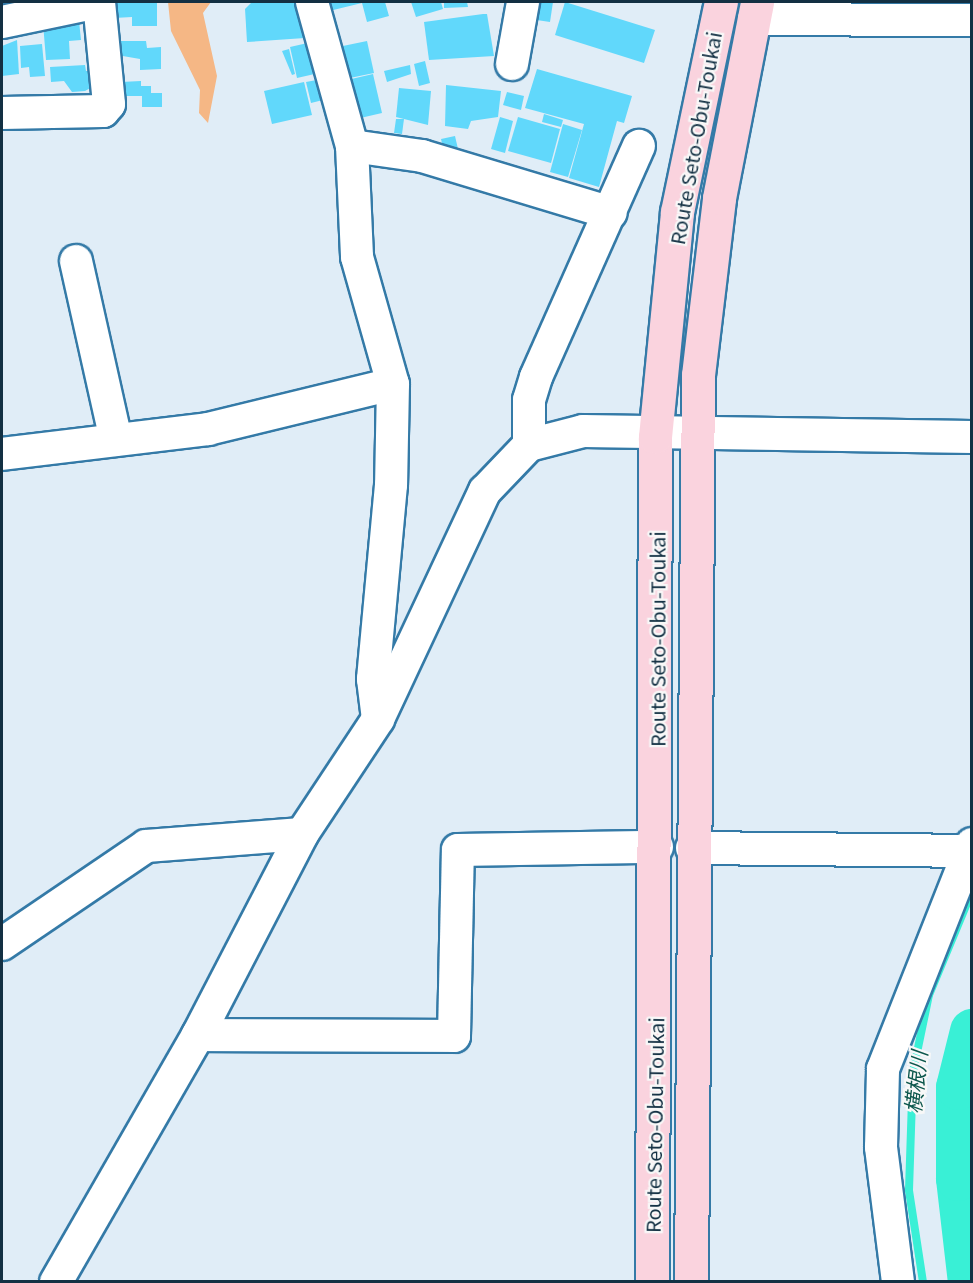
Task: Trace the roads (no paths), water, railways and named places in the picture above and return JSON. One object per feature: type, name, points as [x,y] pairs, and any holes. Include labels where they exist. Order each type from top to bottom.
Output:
[{"type":"main road","name":"Route Seto-Obu-Toukai","points":[[652,1281],[657,847],[655,437],[678,212],[721,2]]},
{"type":"main road","name":"Route Seto-Obu-Toukai","points":[[691,1281],[692,848],[698,375],[719,198],[755,10]]},
{"type":"street","points":[[2,22],[99,2],[109,104],[103,111],[2,113]]},
{"type":"street","points":[[312,2],[352,146],[357,257],[393,384],[391,485],[373,679],[378,719]]},
{"type":"street","points":[[512,64],[523,2]]},
{"type":"street","points":[[755,10],[972,20]]},
{"type":"street","points":[[352,146],[422,156],[611,213]]},
{"type":"street","points":[[529,445],[529,400],[536,377],[639,146]]},
{"type":"street","points":[[76,261],[116,440]]},
{"type":"street","points":[[2,454],[208,429],[393,384]]},
{"type":"street","points":[[56,1281],[198,1035],[302,834],[378,719],[485,491],[529,445],[583,431],[655,437],[972,437]]},
{"type":"street","points":[[2,944],[146,846],[302,834]]},
{"type":"street","points":[[198,1035],[454,1036],[458,850],[657,847]]},
{"type":"street","points":[[692,848],[970,848],[883,1069],[881,1147],[898,1281]]},
{"type":"waterway","name":"横根川","points":[[923,1282],[909,1190],[913,1072],[929,995],[972,891]]},
{"type":"waterway","points":[[970,1282],[958,1178],[958,1087],[972,1031]]}]
